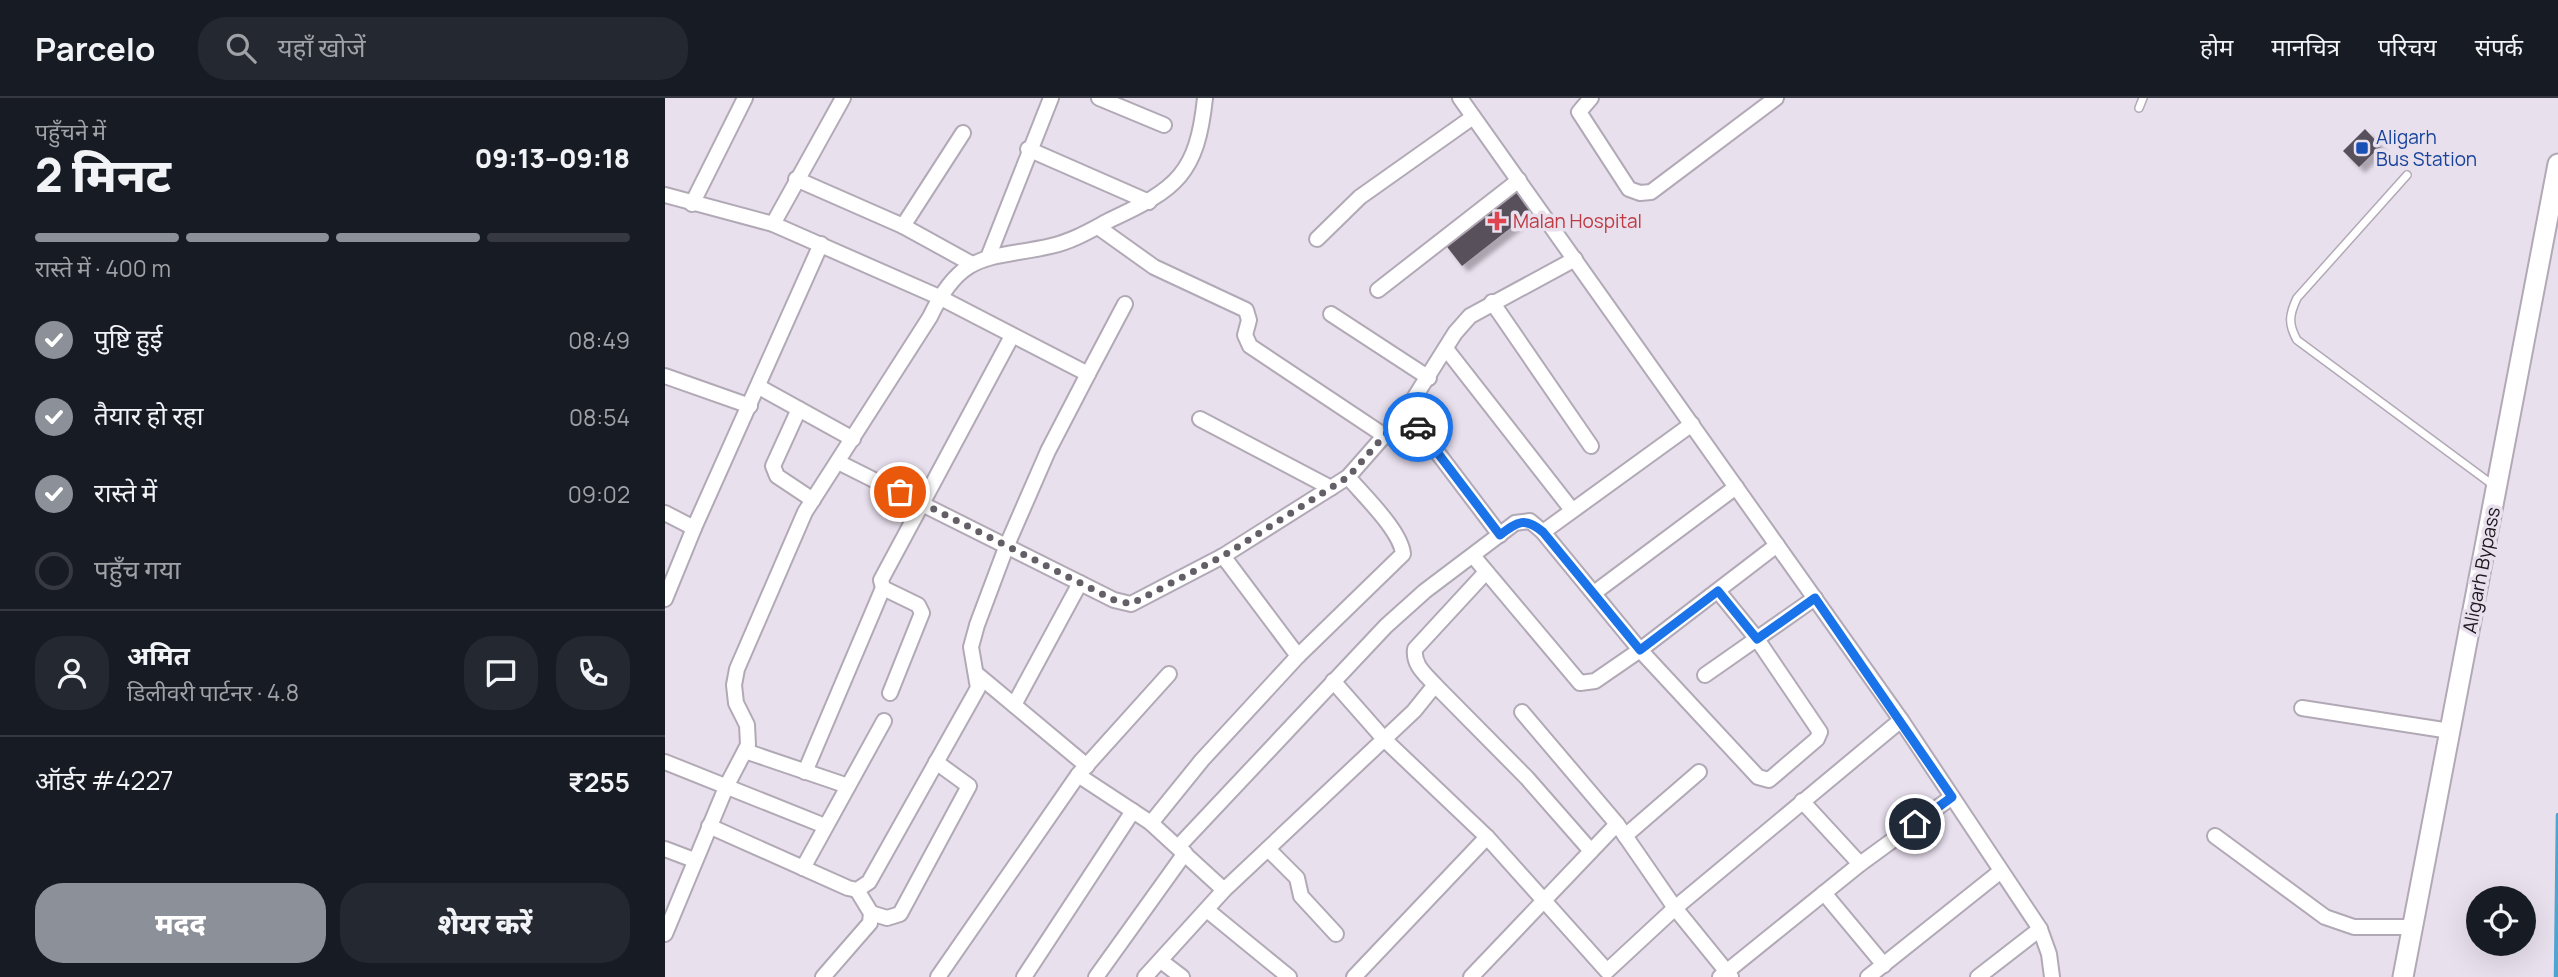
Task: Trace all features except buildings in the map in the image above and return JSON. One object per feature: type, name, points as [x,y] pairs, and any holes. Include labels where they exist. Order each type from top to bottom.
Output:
[{"type":"main road","name":"Aligarh Bypass","points":[[2403,977],[2558,164]]},
{"type":"street","points":[[692,204],[745,98]]},
{"type":"street","points":[[773,224],[843,98]]},
{"type":"street","points":[[989,256],[1028,149],[1051,98]]},
{"type":"street","points":[[1099,98],[1164,125]]},
{"type":"street","points":[[665,934],[694,860],[745,751],[750,735],[736,703],[734,685],[737,669],[779,570],[813,500],[939,297],[972,264],[989,256],[1052,246],[1149,202],[1173,184],[1190,162],[1202,130],[1205,98]]},
{"type":"street","points":[[1460,98],[1901,720],[2040,929],[2049,954],[2052,977]]},
{"type":"street","points":[[1572,98],[1629,189],[1640,193],[1651,192],[1776,98]]},
{"type":"street","points":[[1579,112],[1591,98]]},
{"type":"street","points":[[1317,239],[1360,197],[1473,117]]},
{"type":"street","points":[[903,226],[963,133]]},
{"type":"street","points":[[1028,149],[1149,202]]},
{"type":"street","points":[[796,179],[903,226],[972,264]]},
{"type":"street","points":[[1378,290],[1519,180]]},
{"type":"street","points":[[665,195],[773,224],[821,244],[939,297],[1088,374]]},
{"type":"street","points":[[1098,226],[1154,267],[1246,310],[1249,320],[1245,335],[1249,346],[1385,436]]},
{"type":"street","points":[[666,593],[821,244]]},
{"type":"street","points":[[838,462],[1123,604],[1131,604],[1223,556],[1348,477],[1406,411],[1447,350],[1455,333],[1470,316],[1575,259]]},
{"type":"street","points":[[1492,302],[1591,446]]},
{"type":"street","points":[[857,890],[869,882],[974,698],[978,688],[978,675],[971,647],[1007,545],[1048,451],[1125,304]]},
{"type":"street","points":[[1331,314],[1429,378]]},
{"type":"street","points":[[805,772],[883,588],[881,580],[920,502],[1012,336]]},
{"type":"street","points":[[1447,350],[1572,510]]},
{"type":"street","points":[[665,376],[750,406]]},
{"type":"street","points":[[759,387],[853,439]]},
{"type":"street","points":[[799,410],[773,466],[777,476],[813,500]]},
{"type":"street","points":[[1406,411],[1500,535]]},
{"type":"street","points":[[1200,419],[1331,488]]},
{"type":"street","points":[[1543,532],[1692,424]]},
{"type":"street","points":[[1151,823],[1202,760],[1299,656],[1403,554],[1402,545],[1391,528],[1348,477]]},
{"type":"street","points":[[1594,593],[1736,487]]},
{"type":"street","points":[[665,513],[694,528]]},
{"type":"street","points":[[1096,977],[1182,850],[1333,681],[1385,626],[1425,591],[1522,521],[1530,521],[1543,532],[1640,650],[1758,777],[1769,780],[1817,739],[1820,732],[1757,639],[1718,591]]},
{"type":"street","points":[[1474,557],[1580,683],[1595,681],[1640,650],[1777,545]]},
{"type":"street","points":[[1223,556],[1299,656]]},
{"type":"street","points":[[1486,572],[1415,649],[1414,658],[1435,685],[1527,778],[1591,850]]},
{"type":"street","points":[[1014,705],[1080,583]]},
{"type":"street","points":[[883,588],[918,606],[922,613],[890,693]]},
{"type":"street","points":[[1705,675],[1815,598]]},
{"type":"street","points":[[938,977],[1083,771],[1169,674]]},
{"type":"street","points":[[978,675],[1014,705],[1083,771],[1151,823],[1224,890]]},
{"type":"street","points":[[1333,681],[1385,740],[1487,837],[1546,900],[1604,974],[1675,908],[1901,720]]},
{"type":"street","points":[[1145,977],[1224,890],[1385,740],[1435,685]]},
{"type":"street","points":[[2302,708],[2450,731]]},
{"type":"street","points":[[1522,712],[1621,830],[1726,975],[1860,864],[1952,797]]},
{"type":"street","points":[[803,868],[884,721]]},
{"type":"street","points":[[745,751],[848,786]]},
{"type":"street","points":[[665,762],[825,826]]},
{"type":"street","points":[[871,913],[887,918],[900,914],[969,786],[936,762]]},
{"type":"street","points":[[1471,977],[1591,850],[1699,772]]},
{"type":"street","points":[[1802,802],[1860,864]]},
{"type":"street","points":[[1024,977],[1133,811]]},
{"type":"street","points":[[709,826],[857,890],[871,913],[870,923],[824,977]]},
{"type":"street","points":[[2215,836],[2325,917],[2354,927],[2412,927]]},
{"type":"street","points":[[1354,977],[1487,837]]},
{"type":"street","points":[[665,849],[694,860]]},
{"type":"street","points":[[1268,849],[1297,878],[1300,896],[1336,934]]},
{"type":"street","points":[[1868,977],[2001,871]]},
{"type":"street","points":[[1824,893],[1884,965]]},
{"type":"street","points":[[1207,910],[1289,977]]},
{"type":"street","points":[[1978,977],[2040,929]]},
{"type":"street","points":[[1161,961],[1182,977]]},
{"type":"lane","points":[[2139,108],[2143,98]]},
{"type":"lane","points":[[2407,175],[2297,298],[2290,312],[2289,327],[2297,340],[2496,487]]},
{"type":"waterway","points":[[2556,977],[2558,815]]},
{"type":"way so far","points":[[900,492],[1114,600],[1131,604],[1223,556],[1348,477],[1406,411],[1418,427]]},
{"type":"place","name":"Aligarh Bus Station","points":[[2362,148]]},
{"type":"place","name":"Malan Hospital","points":[[1497,221]]},
{"type":"route","points":[[1418,427],[1500,535],[1515,523],[1530,521],[1543,532],[1640,650],[1718,591],[1757,639],[1815,598],[1952,797],[1915,824]]}]
